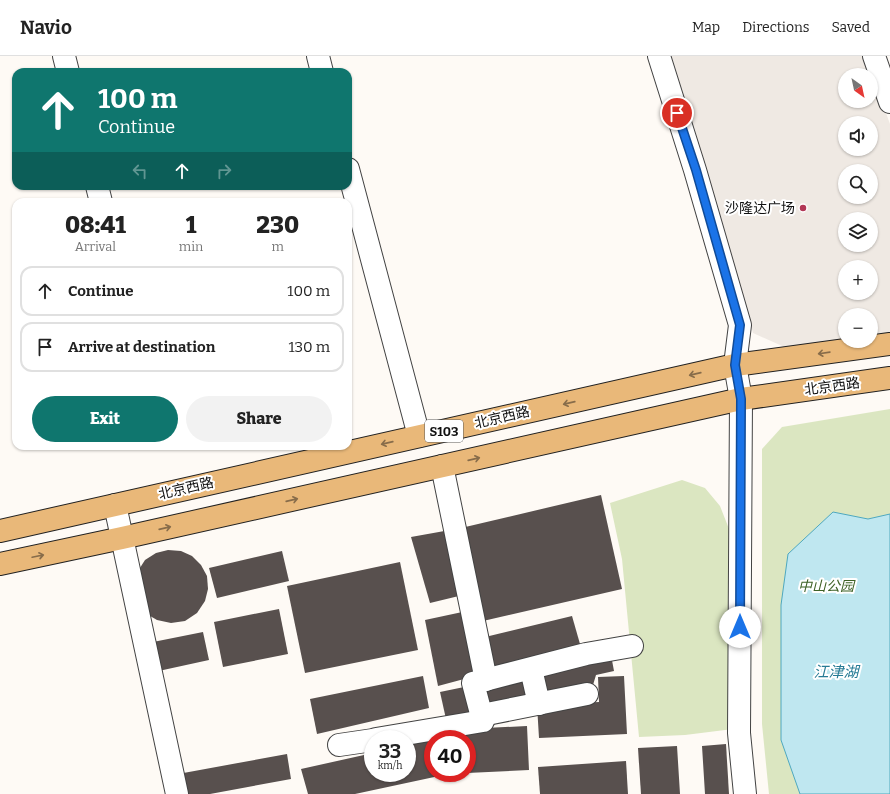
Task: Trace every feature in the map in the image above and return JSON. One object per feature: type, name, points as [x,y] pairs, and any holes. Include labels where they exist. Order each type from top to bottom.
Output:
[{"type":"main road","name":"北京西路","points":[[0,531],[735,365],[890,344]]},
{"type":"main road","name":"北京西路","points":[[0,564],[741,399],[890,378]]},
{"type":"street","points":[[64,56],[67,68]]},
{"type":"street","points":[[318,56],[321,68]]},
{"type":"street","points":[[659,56],[696,170],[740,325],[735,365],[741,399],[739,733],[745,794]]},
{"type":"street","points":[[874,56],[890,102]]},
{"type":"street","points":[[352,184],[419,436]]},
{"type":"street","points":[[442,466],[486,680]]},
{"type":"street","points":[[115,505],[177,794]]},
{"type":"street","points":[[416,732],[483,721],[473,683],[586,654],[632,646]]},
{"type":"street","points":[[531,669],[539,704]]},
{"type":"street","points":[[482,715],[588,694]]},
{"type":"street","points":[[339,745],[364,741]]},
{"type":"green space","name":"江津湖","points":[[890,409],[890,794],[769,794],[762,724],[762,449],[782,427]]},
{"type":"green space","points":[[682,480],[705,488],[720,506],[733,539],[733,729],[685,735],[639,737],[622,559],[610,503]]},
{"type":"shaded area","name":"沙隆达广场","points":[[671,56],[865,56],[869,68],[838,68],[838,108],[878,108],[878,91],[890,124],[890,340],[878,342],[878,308],[838,308],[838,347],[798,353],[753,333]]},
{"type":"water","name":"江津湖","points":[[833,512],[868,519],[890,514],[890,794],[800,794],[781,740],[781,605],[788,554]]},
{"type":"building","points":[[601,495],[622,589],[483,621],[461,528]]},
{"type":"building","points":[[450,530],[463,595],[430,603],[411,537]]},
{"type":"building","points":[[168,550],[181,551],[192,556],[201,565],[207,576],[208,589],[205,601],[197,613],[185,621],[171,623],[157,620],[145,613],[138,571],[145,560],[156,553]]},
{"type":"building","points":[[282,551],[289,581],[217,598],[209,568]]},
{"type":"building","points":[[400,562],[418,650],[305,673],[287,586]]},
{"type":"building","points":[[279,609],[288,654],[223,667],[214,622]]},
{"type":"building","points":[[467,611],[479,675],[438,686],[425,620]]},
{"type":"building","points":[[572,616],[582,651],[488,673],[481,638]]},
{"type":"building","points":[[203,632],[209,660],[154,672],[148,643]]},
{"type":"building","points":[[611,655],[614,671],[596,675],[593,685],[539,699],[533,675]]},
{"type":"building","points":[[527,674],[532,700],[446,719],[440,692]]},
{"type":"building","points":[[423,676],[429,708],[317,734],[310,699]]},
{"type":"building","points":[[624,676],[627,734],[539,738],[537,705],[599,702],[598,677]]},
{"type":"building","points":[[527,726],[529,770],[476,773],[476,730],[445,730]]},
{"type":"building","points":[[424,741],[424,779],[416,781],[416,743]]},
{"type":"building","points":[[726,744],[729,794],[705,794],[702,746]]},
{"type":"building","points":[[677,746],[680,794],[641,794],[638,748]]},
{"type":"building","points":[[287,754],[291,779],[210,794],[182,794],[178,774]]},
{"type":"building","points":[[364,755],[364,782],[411,782],[355,794],[308,794],[301,769]]},
{"type":"building","points":[[626,761],[628,794],[540,794],[538,767]]},
{"type":"place","name":"沙隆达广场","points":[[803,208]]},
{"type":"route","points":[[677,113],[696,170],[740,325],[735,365],[741,399],[740,627]]},
{"type":"park label","name":"中山公园","points":[[826,586]]}]
